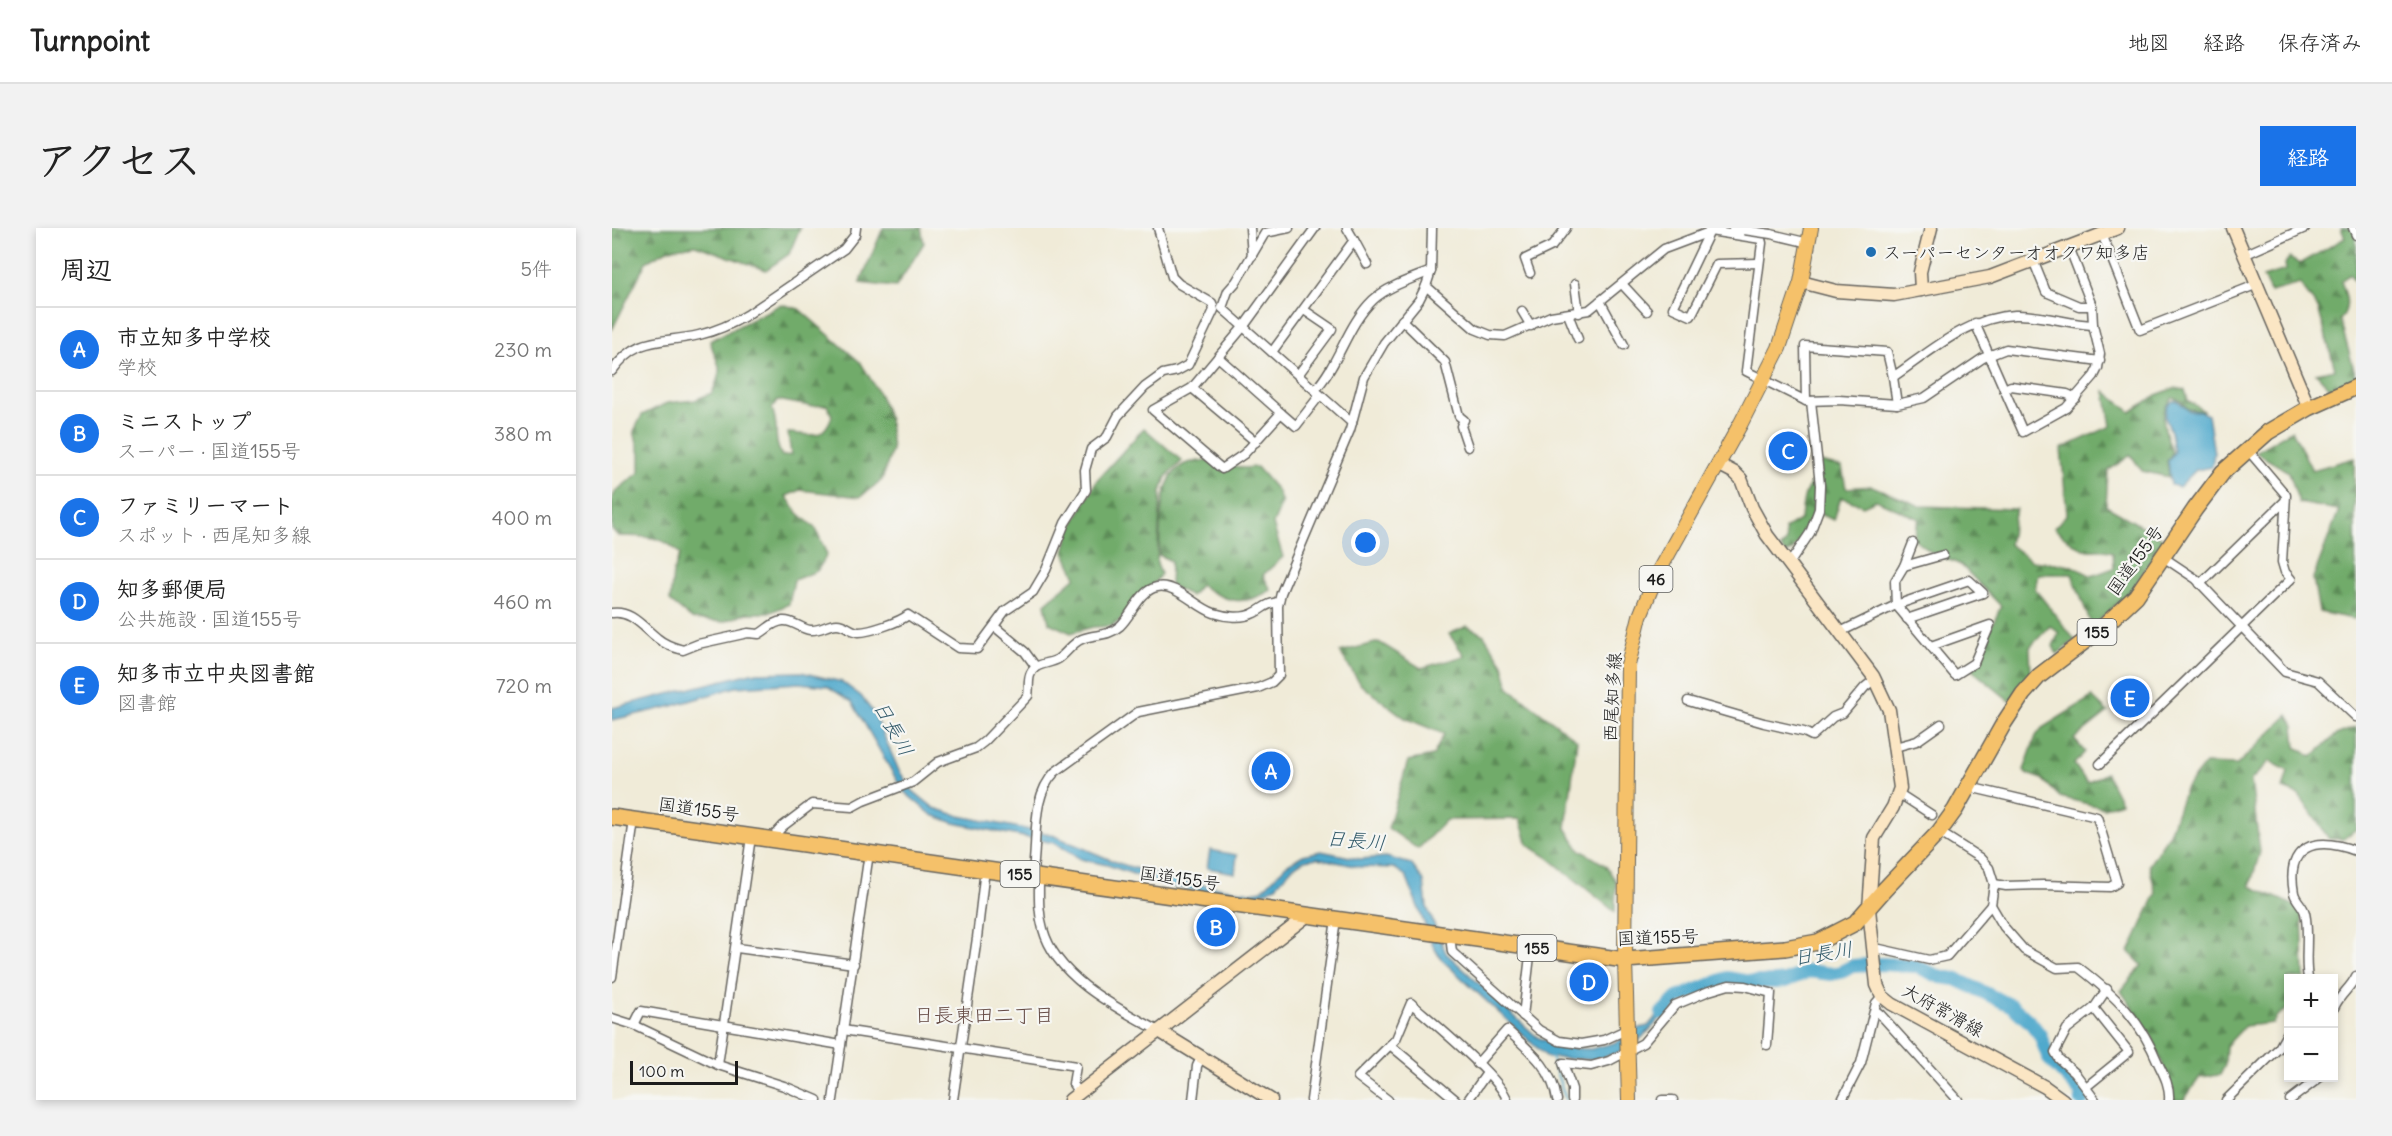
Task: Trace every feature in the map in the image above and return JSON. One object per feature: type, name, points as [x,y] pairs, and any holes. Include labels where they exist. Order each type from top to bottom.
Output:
[{"type":"highway","name":"国道155号","points":[[612,817],[1625,960],[1737,953],[1803,945],[1831,937],[1855,923],[1940,832],[2023,694],[2039,676],[2120,613],[2136,596],[2211,487],[2247,449],[2268,432],[2309,408],[2356,387]]},
{"type":"main road","name":"西尾知多線","points":[[1629,1100],[1625,960],[1629,665],[1640,616],[1656,576],[1764,380],[1779,348],[1801,282],[1811,228]]},
{"type":"street","points":[[612,371],[641,344],[699,335],[731,325],[844,249],[855,236],[856,228]]},
{"type":"street","points":[[612,613],[624,613],[645,627],[658,640],[683,650],[698,644],[748,633],[759,634],[769,625],[787,621],[808,630],[821,630],[831,625],[841,624],[859,632],[898,622],[908,615],[946,642],[964,650],[977,649],[1005,611],[1033,592],[1046,570],[1065,523],[1086,490],[1085,470],[1091,449],[1107,437],[1118,416],[1145,387],[1163,374],[1177,371],[1188,365],[1214,310],[1212,303],[1179,284],[1172,277],[1158,228]]},
{"type":"street","points":[[1250,228],[1252,257]]},
{"type":"street","points":[[1289,228],[1264,233],[1252,257],[1228,291],[1222,308],[1352,423]]},
{"type":"street","points":[[1281,412],[1244,454],[1222,469],[1153,410],[1192,388],[1244,326],[1316,228]]},
{"type":"street","points":[[1347,228],[1367,264]]},
{"type":"street","points":[[1271,1100],[1087,987],[1069,973],[1059,961],[1043,930],[1036,877],[1035,844],[1040,797],[1047,781],[1067,762],[1126,719],[1150,709],[1258,688],[1276,679],[1280,670],[1278,603],[1300,542],[1352,423],[1365,377],[1384,343],[1419,300],[1426,286],[1431,271],[1432,228]]},
{"type":"street","points":[[1530,273],[1525,259],[1552,246],[1566,228]]},
{"type":"street","points":[[1426,286],[1482,333],[1505,336],[1551,316],[1589,310],[1665,249],[1720,228]]},
{"type":"street","points":[[1733,228],[1809,243]]},
{"type":"street","points":[[1758,228],[1761,239],[1759,263],[1746,371],[1809,401],[1897,404],[1924,398],[1990,354],[2006,349],[2100,362]]},
{"type":"street","points":[[1921,290],[1920,272],[1931,228]]},
{"type":"street","points":[[1801,282],[1836,291],[1894,295],[1983,279],[2118,228]]},
{"type":"street","points":[[2233,228],[2309,408]]},
{"type":"street","points":[[2244,255],[2305,228]]},
{"type":"street","points":[[2353,228],[2356,235]]},
{"type":"street","points":[[1710,231],[1761,239]]},
{"type":"street","points":[[1710,231],[1673,308],[1691,316],[1718,264],[1759,263]]},
{"type":"street","points":[[2102,234],[2140,330],[2258,284]]},
{"type":"street","points":[[1272,352],[1354,240]]},
{"type":"street","points":[[1975,323],[2024,432],[2066,408],[2094,376],[2100,362],[2092,306],[2068,247]]},
{"type":"street","points":[[2033,260],[2046,292],[2079,306],[2092,306]]},
{"type":"street","points":[[1218,357],[1296,426],[1361,313],[1372,300],[1389,289],[1431,271]]},
{"type":"street","points":[[1575,284],[1579,313]]},
{"type":"street","points":[[1622,284],[1647,310]]},
{"type":"street","points":[[1600,301],[1624,345]]},
{"type":"street","points":[[1298,375],[1332,329],[1304,310]]},
{"type":"street","points":[[1522,311],[1531,326]]},
{"type":"street","points":[[1568,314],[1578,339]]},
{"type":"street","points":[[1893,376],[1975,323],[2016,315],[2094,325]]},
{"type":"street","points":[[1402,320],[1445,362],[1459,416],[1464,420],[1461,426],[1468,447]]},
{"type":"street","points":[[1789,564],[1810,533],[1820,509],[1820,484],[1804,346],[1887,352],[1897,404]]},
{"type":"street","points":[[2004,389],[2012,386],[2067,394],[2076,398]]},
{"type":"street","points":[[1192,388],[1256,442]]},
{"type":"street","points":[[2100,764],[2291,579],[2285,572],[2282,562],[2286,495],[2247,449]]},
{"type":"street","points":[[1718,464],[1741,479],[1759,520],[1875,680],[1889,710],[1900,788],[1898,793],[1932,815]]},
{"type":"street","points":[[2200,584],[2285,501]]},
{"type":"street","points":[[1913,543],[1895,581],[1896,605],[1955,675],[1974,663],[1990,626],[1931,646]]},
{"type":"street","points":[[1904,566],[1943,555]]},
{"type":"street","points":[[2163,557],[2200,584],[2285,672],[2318,681],[2356,717]]},
{"type":"street","points":[[1840,632],[1896,605],[1969,580],[1983,593],[1907,619]]},
{"type":"street","points":[[771,839],[783,826],[812,804],[852,807],[913,782],[938,762],[976,747],[1028,696],[1028,678],[1036,667],[1057,660],[1083,638],[1103,636],[1112,632],[1121,625],[1146,592],[1153,588],[1160,586],[1170,589],[1203,609],[1224,616],[1246,616],[1265,604],[1278,603]]},
{"type":"street","points":[[995,627],[1025,652],[1036,667]]},
{"type":"street","points":[[1688,701],[1812,736],[1833,717],[1843,713],[1865,687],[1875,680]]},
{"type":"street","points":[[1895,747],[1917,741],[1941,724]]},
{"type":"street","points":[[1969,787],[2097,817],[2117,883],[2110,887],[2043,885],[2016,887],[1994,884]]},
{"type":"street","name":"大府常滑線","points":[[1898,793],[1893,807],[1874,838],[1869,909],[1873,960],[1877,985],[1882,996],[1906,1012],[2045,1087],[2063,1100]]},
{"type":"street","points":[[612,977],[634,820]]},
{"type":"street","points":[[1873,960],[1880,949],[1929,960],[1947,956],[1991,905],[1994,884],[1992,873],[1985,863],[1940,832]]},
{"type":"street","points":[[718,1065],[752,837]]},
{"type":"street","points":[[2308,974],[2305,913],[2294,894],[2294,864],[2298,854],[2308,845],[2334,844],[2356,851]]},
{"type":"street","points":[[833,1100],[869,853]]},
{"type":"street","points":[[953,1100],[985,869]]},
{"type":"street","points":[[1991,905],[2004,927],[2024,950],[2057,968],[2078,967],[2119,999],[2153,1047],[2169,1090],[2169,1100]]},
{"type":"street","points":[[1074,1096],[1308,915]]},
{"type":"street","points":[[1311,1100],[1336,919]]},
{"type":"street","points":[[1450,936],[1452,952],[1539,1030],[1559,1041],[1581,1044],[1604,1040],[1628,1029]]},
{"type":"street","points":[[1523,1016],[1531,947]]},
{"type":"street","points":[[737,948],[854,964]]},
{"type":"street","points":[[2338,995],[2353,984],[2356,976]]},
{"type":"street","points":[[1572,1100],[1572,1089],[1563,1063],[1591,1066],[1609,1061],[1642,1043],[1675,1005],[1729,985],[1745,986],[1771,993],[1767,1045]]},
{"type":"street","points":[[2096,1100],[2055,1052],[2067,1029],[2094,1008],[2107,989]]},
{"type":"street","points":[[1842,1100],[1861,1063],[1876,1004],[1882,996]]},
{"type":"street","points":[[1388,1100],[1358,1077],[1399,1033],[1411,1003],[1487,1073],[1506,1093],[1507,1100]]},
{"type":"street","points":[[2086,1087],[2129,1052],[2094,1008]]},
{"type":"street","points":[[1875,1010],[1958,1100]]},
{"type":"street","points":[[633,1025],[641,1011],[841,1045]]},
{"type":"street","points":[[612,1018],[633,1025],[718,1065],[784,1086],[817,1100]]},
{"type":"street","points":[[843,1030],[1076,1066],[1074,1096]]},
{"type":"street","points":[[1477,1064],[1507,1030],[1542,1061],[1551,1076],[1557,1100]]},
{"type":"street","points":[[2226,1100],[2279,1048],[2284,1040]]},
{"type":"street","points":[[1390,1045],[1456,1100]]},
{"type":"street","points":[[1192,1100],[1197,1066],[1201,1058]]},
{"type":"street","points":[[1468,1100],[1487,1073]]},
{"type":"street","points":[[2290,1100],[2313,1082]]},
{"type":"street","points":[[1662,1100],[1673,1100]]},
{"type":"green space","points":[[612,228],[800,228],[789,254],[766,270],[695,245],[669,249],[646,262],[612,330]]},
{"type":"green space","points":[[883,228],[921,228],[924,243],[896,287],[860,283]]},
{"type":"green space","points":[[2341,228],[2356,228],[2356,284],[2350,274],[2341,281],[2346,296],[2346,306],[2340,320],[2356,377],[2332,390],[2316,373],[2335,369],[2318,308],[2300,284],[2270,292],[2263,277],[2286,270],[2285,264],[2289,258],[2300,264],[2345,238]]},
{"type":"green space","points":[[781,304],[799,309],[861,363],[880,395],[889,420],[892,450],[882,480],[860,497],[801,490],[786,496],[797,512],[816,529],[827,555],[817,571],[794,580],[789,604],[769,613],[747,613],[723,622],[692,619],[670,601],[673,573],[680,554],[673,548],[652,538],[618,536],[612,529],[612,499],[616,491],[640,472],[640,454],[634,431],[642,415],[667,403],[695,400],[712,393],[719,366],[710,341]],"holes":[[[777,400],[810,406],[827,405],[832,416],[828,424],[824,430],[814,435],[788,433],[791,455],[782,456],[777,444],[776,421],[772,409]]]},
{"type":"green space","points":[[2175,388],[2185,390],[2188,400],[2204,411],[2188,409],[2180,400],[2173,398],[2168,404],[2163,417],[2172,453],[2167,461],[2169,477],[2142,471],[2131,455],[2108,471],[2106,506],[2164,539],[2132,590],[2092,627],[2072,574],[2038,574],[2035,589],[2075,640],[2057,654],[2053,646],[2059,633],[2050,626],[2030,647],[2031,675],[2010,701],[1972,670],[2001,606],[1961,565],[1931,552],[1913,538],[1919,519],[1876,500],[1863,506],[1841,497],[1834,520],[1821,515],[1821,497],[1814,497],[1812,523],[1792,551],[1786,554],[1781,548],[1786,542],[1785,529],[1801,519],[1807,489],[1820,475],[1820,462],[1842,467],[1846,488],[1872,486],[1920,506],[2016,509],[2009,544],[2032,561],[2070,565],[2092,576],[2114,568],[2113,552],[2079,547],[2054,528],[2067,514],[2061,449],[2111,426],[2105,391],[2131,412],[2156,395]]},
{"type":"green space","points":[[1144,428],[1182,461],[1166,477],[1161,492],[1157,564],[1161,574],[1136,607],[1113,626],[1093,627],[1071,633],[1049,623],[1045,604],[1076,577],[1064,551],[1070,530],[1097,480]]},
{"type":"green space","points":[[2292,430],[2312,470],[2354,458],[2356,618],[2353,619],[2319,612],[2313,578],[2339,510],[2299,503],[2289,472],[2255,452]]},
{"type":"green space","points":[[1208,460],[1243,468],[1257,467],[1277,490],[1282,503],[1273,524],[1283,557],[1263,575],[1271,590],[1252,599],[1227,599],[1200,585],[1191,596],[1170,585],[1171,561],[1159,555],[1162,505],[1169,480],[1185,464]]},
{"type":"green space","points":[[1467,626],[1484,635],[1503,664],[1509,688],[1577,740],[1566,828],[1579,849],[1605,865],[1616,881],[1615,912],[1547,857],[1528,845],[1520,819],[1446,820],[1418,849],[1388,828],[1408,761],[1433,756],[1444,734],[1405,718],[1361,685],[1340,652],[1379,642],[1421,668],[1465,656],[1449,634]]},
{"type":"green space","points":[[2092,697],[2108,712],[2074,739],[2085,752],[2074,764],[2087,783],[2106,773],[2121,802],[2104,808],[2060,797],[2042,779],[2027,774],[2024,770],[2036,736],[2042,728]]},
{"type":"green space","points":[[2288,715],[2294,725],[2296,747],[2312,757],[2336,735],[2356,727],[2356,829],[2344,839],[2329,839],[2299,795],[2283,789],[2288,771],[2270,761],[2251,780],[2260,852],[2250,886],[2302,909],[2304,974],[2284,974],[2284,1011],[2273,1023],[2245,1026],[2226,1046],[2225,1065],[2220,1075],[2200,1077],[2184,1100],[2172,1100],[2173,1091],[2152,1037],[2121,991],[2142,965],[2129,952],[2156,894],[2149,865],[2169,834],[2185,789],[2205,764],[2237,765]]},
{"type":"water","points":[[2173,401],[2178,401],[2189,411],[2200,411],[2208,415],[2214,453],[2212,467],[2196,470],[2179,487],[2171,485],[2168,461],[2174,452],[2171,432],[2165,417],[2167,406]]},
{"type":"water","points":[[801,672],[842,682],[861,696],[875,715],[899,771],[913,791],[934,808],[960,816],[1050,834],[1118,863],[1177,881],[1250,892],[1262,890],[1286,865],[1303,855],[1321,851],[1360,859],[1386,857],[1411,864],[1424,881],[1427,907],[1446,953],[1537,1037],[1564,1048],[1591,1049],[1617,1042],[1639,1028],[1648,1026],[1672,998],[1675,1001],[1641,1038],[1621,1051],[1595,1059],[1548,1058],[1441,959],[1433,946],[1406,876],[1394,868],[1359,867],[1318,858],[1304,860],[1293,867],[1276,886],[1260,895],[1244,897],[1171,887],[1107,865],[1080,859],[1054,843],[954,823],[932,815],[903,791],[852,702],[827,686],[799,683],[736,687],[669,707],[612,720],[612,708],[751,673]]},
{"type":"water","points":[[1210,850],[1237,855],[1235,873],[1207,868]]},
{"type":"waterway","name":"日長川","points":[[1662,1013],[1677,998],[1727,978],[1750,982],[1776,982],[1785,981],[1809,971],[1831,974],[1853,966],[1882,964],[1916,966],[1940,977],[1956,979],[2012,1006],[2031,1023],[2040,1035],[2049,1059],[2081,1092],[2082,1100]]},
{"type":"waterway","points":[[1551,1057],[1566,1100]]},
{"type":"place","name":"スーパーセンターオオクワ知多店","points":[[1871,252]]},
{"type":"place","name":"ファミリーマート","points":[[1788,451]]},
{"type":"place","name":"知多市立中央図書館","points":[[2130,698]]},
{"type":"place","name":"市立知多中学校","points":[[1271,771]]},
{"type":"place","name":"ミニストップ","points":[[1216,927]]},
{"type":"place","name":"知多郵便局","points":[[1589,982]]},
{"type":"district","name":"日長東田二丁目","points":[[984,1014]]}]
